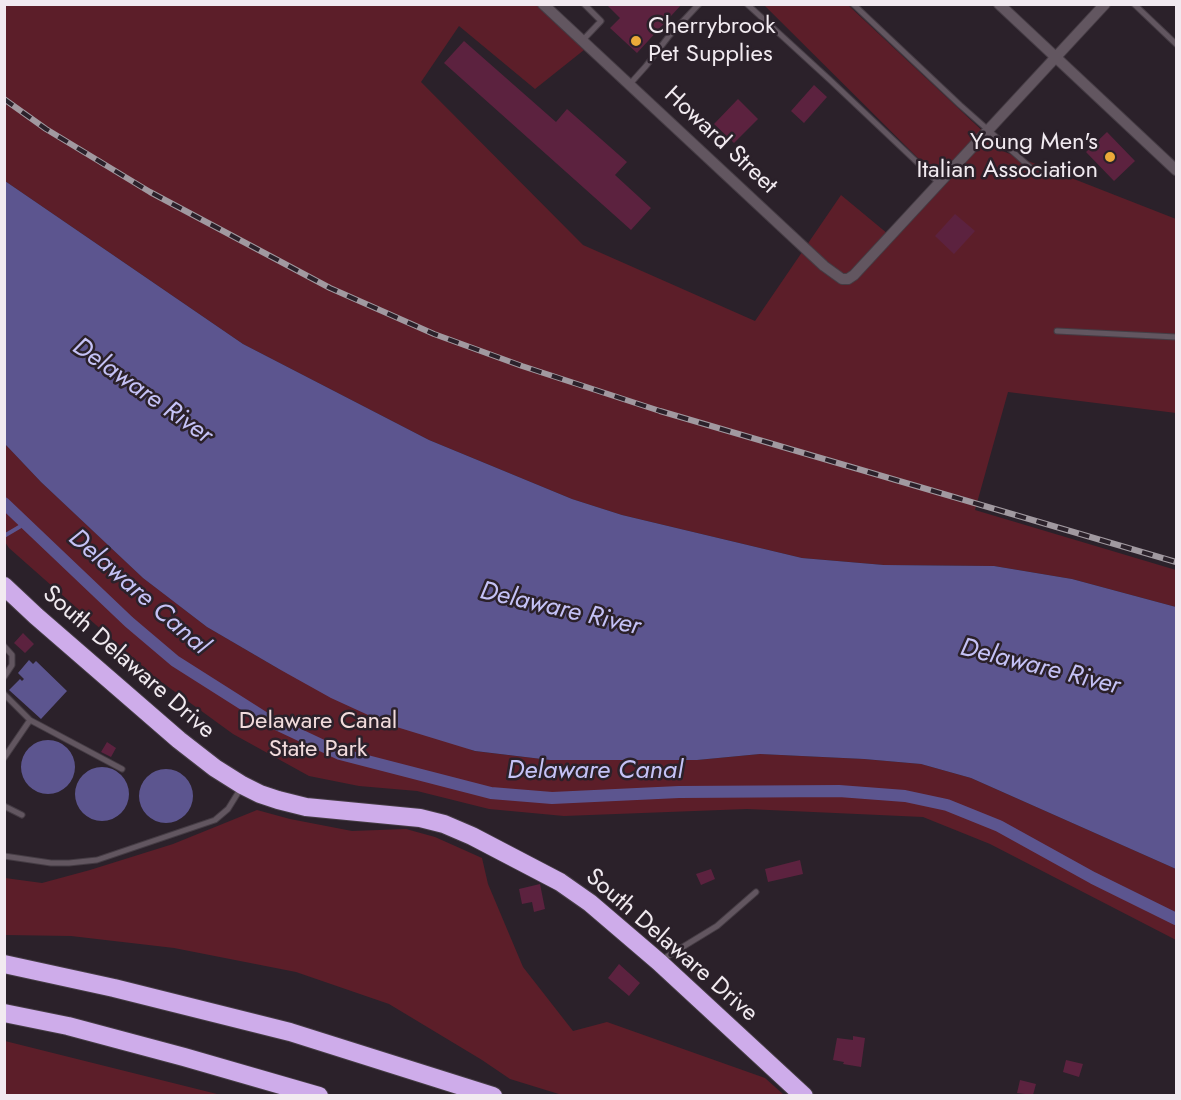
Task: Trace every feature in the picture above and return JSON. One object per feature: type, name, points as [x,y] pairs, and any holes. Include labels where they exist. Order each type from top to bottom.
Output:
[{"type":"highway","name":"South Delaware Drive","points":[[4,586],[179,740],[215,768],[242,785],[268,797],[298,805],[420,818],[456,829],[544,873],[577,893],[659,962],[804,1095]]},
{"type":"highway","points":[[4,964],[114,988],[290,1032],[493,1095]]},
{"type":"highway","points":[[4,1013],[68,1026],[184,1056],[319,1095]]},
{"type":"street","name":"Howard Street","points":[[543,4],[824,266],[842,279],[848,279],[854,275],[939,183]]},
{"type":"street","points":[[999,4],[1176,170]]},
{"type":"street","points":[[939,183],[1105,4]]},
{"type":"lane","points":[[582,41],[601,21],[584,4]]},
{"type":"lane","points":[[629,85],[699,4]]},
{"type":"lane","points":[[747,4],[939,183]]},
{"type":"lane","points":[[853,4],[1030,167]]},
{"type":"lane","points":[[1134,4],[1176,44]]},
{"type":"lane","points":[[1057,331],[1176,337]]},
{"type":"lane","points":[[4,646],[12,655],[12,664],[4,677]]},
{"type":"lane","points":[[4,694],[30,720],[122,769]]},
{"type":"lane","points":[[4,758],[30,720]]},
{"type":"lane","points":[[4,856],[69,863],[97,860],[215,820],[228,808],[242,785]]},
{"type":"lane","points":[[4,806],[22,815]]},
{"type":"lane","points":[[659,962],[717,926],[756,892]]},
{"type":"green space","points":[[4,5],[543,5],[589,46],[535,89],[459,26],[421,82],[583,245],[755,321],[841,195],[888,234],[939,179],[764,5],[848,5],[1005,152],[1176,219],[1176,413],[1008,392],[975,510],[1176,570],[1176,607],[1072,579],[994,566],[884,565],[802,558],[622,515],[572,499],[429,440],[243,344],[5,181]]},
{"type":"green space","name":"Delaware Canal State Park","points":[[5,444],[41,482],[143,578],[207,627],[279,669],[474,751],[550,760],[697,760],[760,754],[864,759],[921,764],[971,778],[1176,869],[1176,940],[990,844],[923,817],[747,809],[564,816],[489,809],[417,791],[359,786],[309,776],[233,734],[156,678],[9,548],[5,542]]},
{"type":"green space","points":[[257,810],[352,831],[406,829],[435,837],[482,858],[488,884],[523,967],[573,1031],[607,1022],[765,1078],[784,1095],[562,1095],[510,1079],[389,1004],[296,972],[174,948],[71,936],[5,935],[5,878],[42,883],[173,844]]},
{"type":"green space","points":[[5,1041],[221,1095],[5,1095]]},
{"type":"water","name":"Delaware River","points":[[5,181],[243,344],[429,440],[572,499],[622,515],[802,558],[884,565],[994,566],[1072,579],[1176,607],[1176,869],[971,778],[921,764],[760,754],[697,760],[550,760],[475,751],[390,725],[331,698],[207,627],[143,578],[41,482],[5,444]]},
{"type":"water","points":[[29,660],[33,664],[36,661],[67,691],[41,719],[9,690],[20,679],[22,681],[24,679],[18,673]]},
{"type":"water","points":[[43,740],[53,740],[63,744],[71,752],[75,767],[71,782],[63,790],[53,794],[43,794],[33,790],[25,782],[21,772],[21,762],[25,752],[33,744]]},
{"type":"water","points":[[97,767],[107,767],[117,771],[125,779],[129,794],[125,809],[117,817],[107,821],[97,821],[87,817],[79,809],[75,799],[75,789],[79,779],[87,771]]},
{"type":"water","points":[[161,769],[171,769],[181,773],[189,781],[193,796],[189,811],[181,819],[171,823],[161,823],[151,819],[143,811],[139,801],[139,791],[143,781],[151,773]]},
{"type":"building","name":"Cherrybrook Pet Supplies","points":[[606,4],[682,4],[637,53],[610,28],[620,18]]},
{"type":"building","points":[[464,41],[556,122],[567,109],[627,162],[615,175],[651,208],[631,230],[444,63]]},
{"type":"building","points":[[814,85],[827,97],[804,123],[791,111]]},
{"type":"building","points":[[738,99],[758,119],[734,143],[714,124]]},
{"type":"building","name":"Young Men's Italian Association","points":[[1107,132],[1135,161],[1114,181],[1086,152]]},
{"type":"building","points":[[955,214],[975,231],[954,254],[935,236]]},
{"type":"building","points":[[23,633],[34,644],[25,653],[14,643]]},
{"type":"building","points":[[107,742],[116,748],[111,757],[101,752]]},
{"type":"building","points":[[800,860],[803,874],[768,882],[765,869]]},
{"type":"building","points":[[711,869],[715,879],[701,885],[696,874]]},
{"type":"building","points":[[540,884],[545,909],[534,912],[532,902],[522,904],[519,889]]},
{"type":"building","points":[[619,964],[640,983],[629,996],[608,978]]},
{"type":"building","points":[[853,1036],[865,1038],[861,1067],[833,1060],[837,1038],[853,1040]]},
{"type":"building","points":[[1066,1060],[1083,1064],[1079,1077],[1063,1072]]},
{"type":"building","points":[[1020,1080],[1036,1084],[1033,1095],[1017,1093]]},
{"type":"waterway","name":"Delaware Canal","points":[[4,503],[129,622],[175,661],[268,720],[340,754],[491,793],[552,798],[679,792],[839,791],[905,796],[947,805],[999,826],[1093,878],[1176,919]]},
{"type":"waterway","points":[[4,536],[26,523]]},
{"type":"railway","points":[[4,99],[46,129],[150,192],[330,288],[434,334],[522,366],[660,411],[1176,562]]},
{"type":"place","name":"Cherrybrook Pet Supplies","points":[[636,41]]},
{"type":"place","name":"Young Men's Italian Association","points":[[1110,157]]}]
